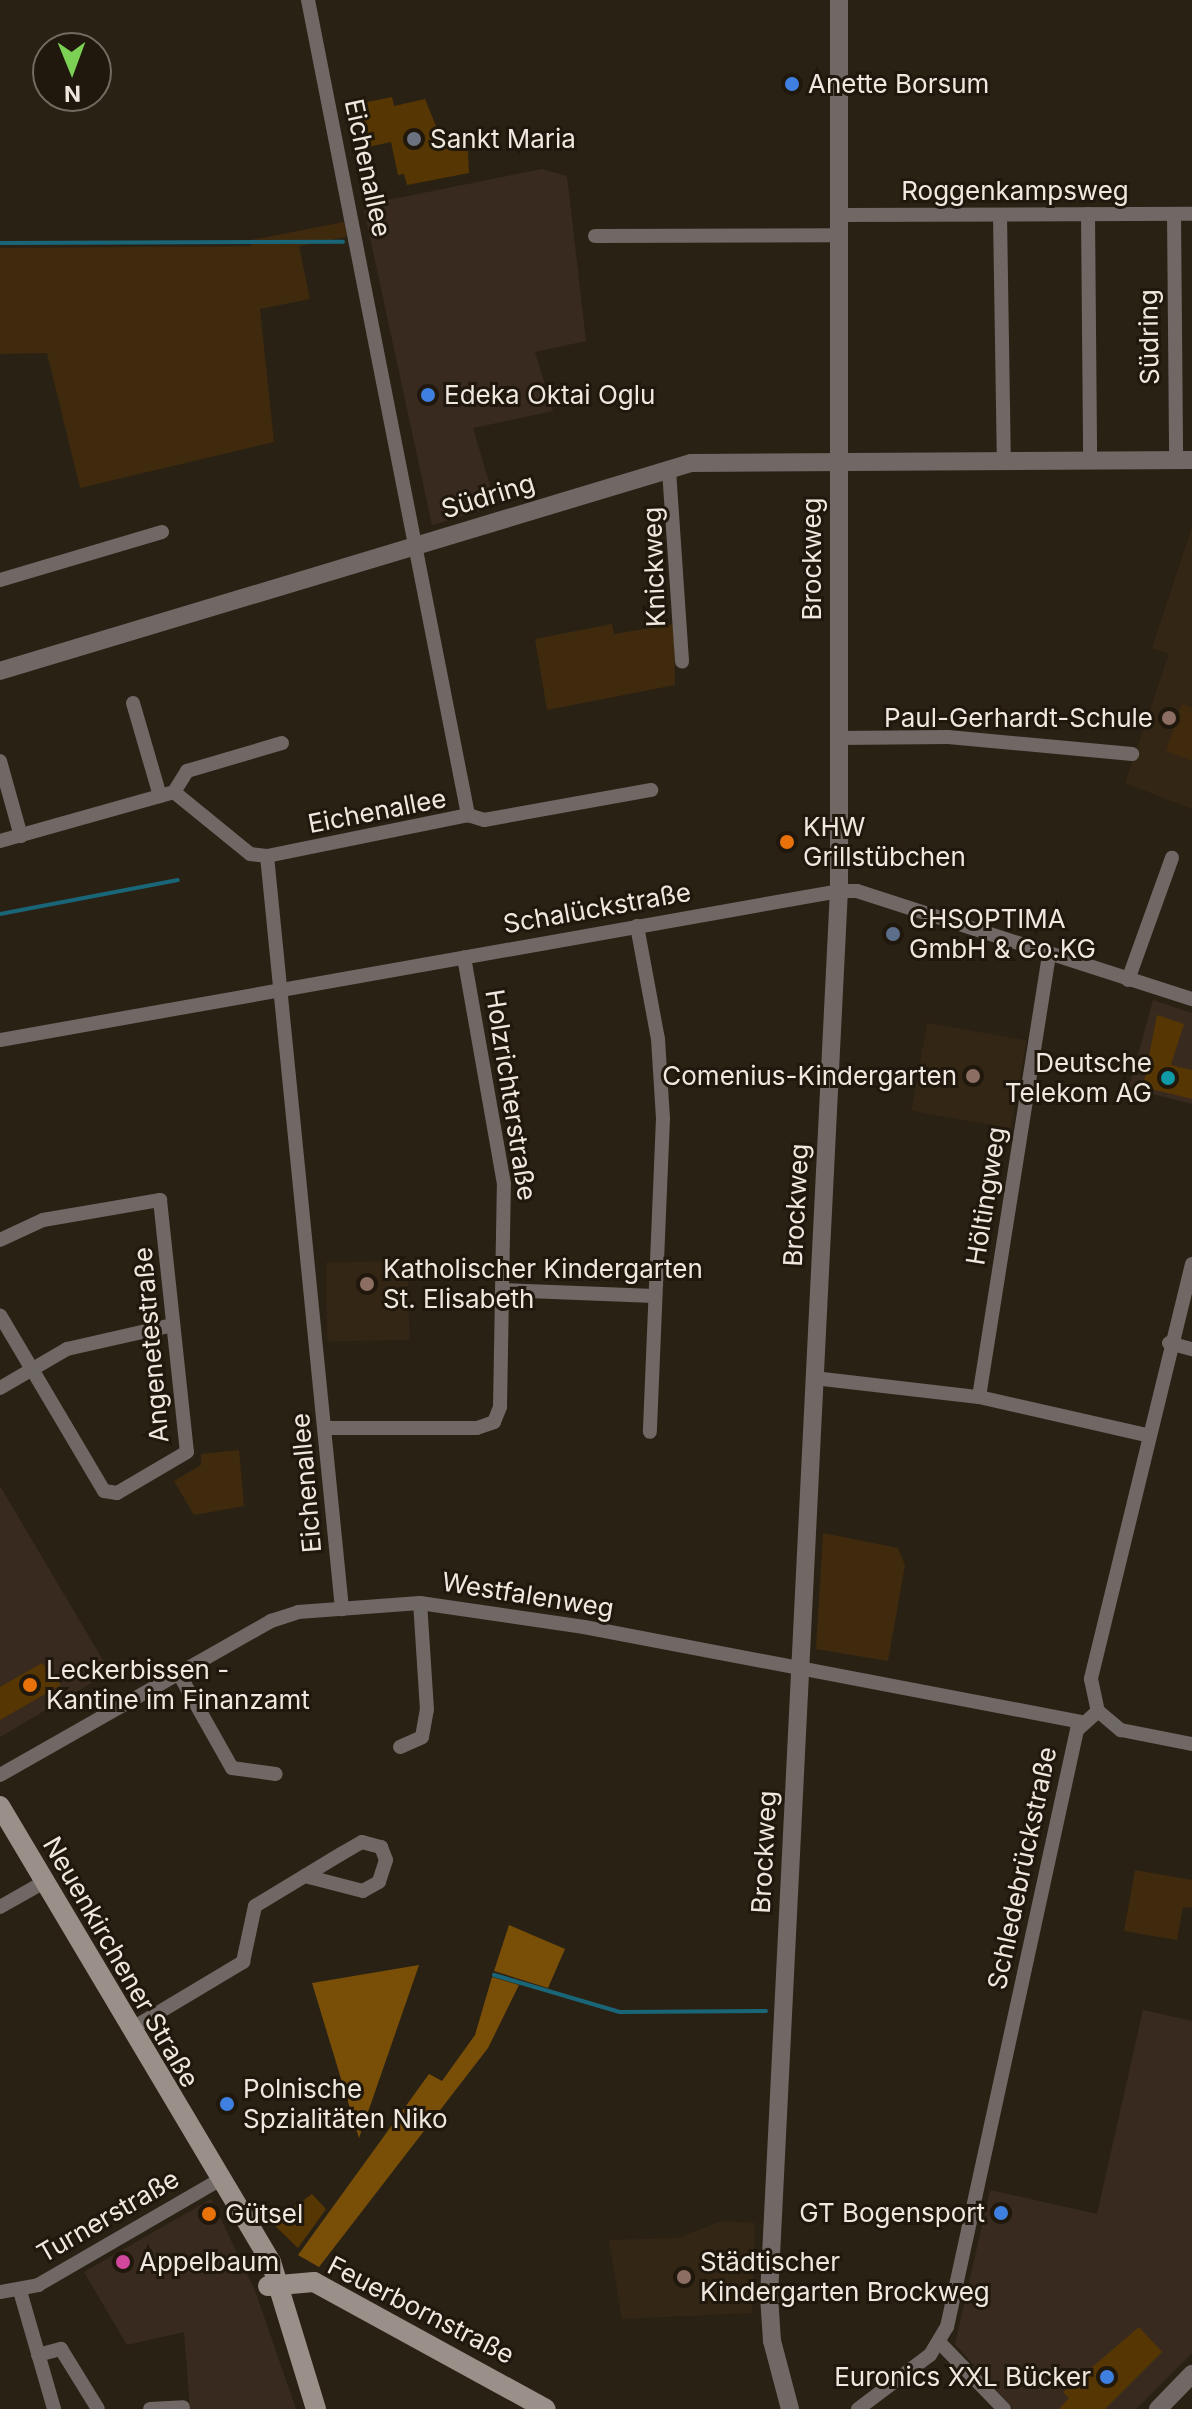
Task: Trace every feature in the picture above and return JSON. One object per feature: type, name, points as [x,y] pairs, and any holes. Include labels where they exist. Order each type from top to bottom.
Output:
[{"type":"main road","name":"Neuenkirchener Straße","points":[[0,1806],[246,2225],[300,2346],[298,2361],[316,2409]]},
{"type":"main road","name":"Feuerbornstraße","points":[[272,2284],[314,2282],[546,2409]]},
{"type":"street","name":"Eichenallee","points":[[308,0],[468,815],[267,856],[342,1609]]},
{"type":"street","name":"Brockweg","points":[[790,2409],[772,2341],[769,2296],[839,891],[839,0]]},
{"type":"street","points":[[1088,214],[1090,462]]},
{"type":"street","name":"Südring","points":[[0,671],[417,544],[669,470],[707,462],[1184,460],[1174,214]]},
{"type":"street","name":"Roggenkampsweg","points":[[839,215],[1192,214]]},
{"type":"street","points":[[1000,215],[1004,462]]},
{"type":"street","points":[[595,236],[839,235]]},
{"type":"street","name":"Knickweg","points":[[669,470],[682,662]]},
{"type":"street","points":[[0,580],[162,532]]},
{"type":"street","points":[[133,703],[167,794],[250,854],[267,856]]},
{"type":"street","points":[[837,738],[948,737],[1132,754]]},
{"type":"street","points":[[0,841],[167,794],[187,771],[282,743]]},
{"type":"street","points":[[0,761],[21,836]]},
{"type":"street","points":[[468,815],[484,820],[651,790]]},
{"type":"street","points":[[1128,980],[1172,858]]},
{"type":"street","name":"Schalückstraße","points":[[0,1040],[839,891],[857,891],[1192,999]]},
{"type":"street","points":[[637,926],[658,1039],[663,1118],[650,1432]]},
{"type":"street","name":"Höltingweg","points":[[979,1397],[1049,955]]},
{"type":"street","name":"Holzrichterstraße","points":[[326,1428],[477,1428],[494,1422],[500,1407],[504,1184],[464,957]]},
{"type":"street","name":"Angenetestraße","points":[[0,1240],[43,1220],[160,1200],[187,1452],[117,1493],[104,1491],[0,1315]]},
{"type":"street","points":[[1192,1264],[1146,1435],[1091,1679],[1098,1711],[1121,1730],[1192,1744]]},
{"type":"street","points":[[503,1290],[654,1296]]},
{"type":"street","points":[[0,1388],[32,1369],[112,1335],[173,1325]]},
{"type":"street","points":[[1169,1343],[1192,1349]]},
{"type":"street","points":[[814,1378],[979,1397],[1146,1435]]},
{"type":"street","points":[[400,1747],[422,1737],[427,1710],[420,1603]]},
{"type":"street","name":"Westfalenweg","points":[[0,1775],[271,1621],[342,1609],[420,1603],[1082,1722]]},
{"type":"street","points":[[179,1674],[232,1768],[276,1774]]},
{"type":"street","name":"Schledebrückstraße","points":[[940,2343],[1082,1722],[1098,1711]]},
{"type":"street","points":[[131,2029],[243,1962],[255,1906],[305,1876],[362,1842],[381,1847],[386,1860],[379,1882],[363,1891],[305,1876]]},
{"type":"street","points":[[0,1907],[44,1882]]},
{"type":"street","name":"Turnerstraße","points":[[0,2292],[20,2291],[219,2180]]},
{"type":"street","name":"Turnerstraße","points":[[20,2291],[54,2409]]},
{"type":"street","points":[[858,2409],[940,2343],[1004,2409]]},
{"type":"street","points":[[38,2355],[61,2349],[98,2409]]},
{"type":"street","points":[[1158,2409],[1192,2374]]},
{"type":"street","points":[[150,2409],[183,2407]]},
{"type":"shaded area","points":[[542,169],[567,176],[586,341],[535,352],[553,411],[473,428],[496,506],[432,525],[363,205]]},
{"type":"shaded area","points":[[344,222],[347,237],[253,255],[250,240]]},
{"type":"shaded area","points":[[299,246],[310,299],[260,309],[274,442],[80,488],[47,353],[0,354],[0,248]]},
{"type":"shaded area","name":"Paul-Gerhardt-Schule","points":[[1192,527],[1192,809],[1125,783],[1169,654],[1152,648]]},
{"type":"shaded area","points":[[612,624],[614,634],[674,624],[675,685],[547,710],[535,639]]},
{"type":"shaded area","points":[[1182,704],[1192,708],[1192,761],[1166,751]]},
{"type":"shaded area","points":[[1153,1000],[1192,1013],[1192,1104],[1129,1088]]},
{"type":"shaded area","name":"Comenius-Kindergarten","points":[[927,1023],[1026,1041],[1011,1128],[912,1111]]},
{"type":"shaded area","name":"Katholischer Kindergarten St. Elisabeth","points":[[408,1261],[409,1340],[327,1341],[326,1262]]},
{"type":"shaded area","points":[[239,1450],[244,1506],[194,1515],[174,1481],[201,1465],[201,1454]]},
{"type":"shaded area","points":[[0,1486],[110,1672],[0,1737]]},
{"type":"shaded area","points":[[823,1533],[898,1548],[905,1565],[888,1661],[816,1649]]},
{"type":"shaded area","points":[[1135,1870],[1192,1880],[1192,1908],[1183,1907],[1177,1940],[1124,1931]]},
{"type":"shaded area","points":[[509,1925],[565,1949],[548,1988],[494,1971]]},
{"type":"shaded area","points":[[419,1965],[359,2138],[312,1983]]},
{"type":"shaded area","points":[[492,1977],[519,1985],[488,2048],[319,2267],[298,2255],[429,2074],[442,2081],[475,2035]]},
{"type":"shaded area","points":[[1143,2010],[1192,2021],[1192,2353],[1136,2409],[1013,2409],[955,2344],[990,2190],[1097,2214]]},
{"type":"shaded area","points":[[211,2199],[254,2288],[296,2409],[190,2409],[184,2332],[127,2345],[84,2272]]},
{"type":"shaded area","name":"Städtischer Kindergarten Brockweg","points":[[722,2221],[755,2223],[752,2313],[622,2319],[609,2240],[677,2238]]},
{"type":"building","name":"Sankt Maria","points":[[392,97],[394,106],[425,99],[440,136],[467,131],[469,173],[407,185],[404,174],[398,175],[391,142],[363,148],[362,103]]},
{"type":"building","points":[[1157,1015],[1184,1024],[1171,1065],[1192,1070],[1192,1099],[1143,1087]]},
{"type":"building","points":[[42,1663],[61,1685],[0,1720],[0,1687]]},
{"type":"building","points":[[312,2194],[326,2209],[298,2248],[272,2223]]},
{"type":"building","name":"Euronics XXL Bücker","points":[[1139,2327],[1162,2352],[1105,2409],[1059,2409],[1069,2398],[1063,2392]]},
{"type":"waterway","points":[[0,243],[343,242]]},
{"type":"waterway","points":[[0,914],[178,880]]},
{"type":"waterway","points":[[494,1975],[620,2012],[766,2011]]},
{"type":"place","name":"Anette Borsum","points":[[792,84]]},
{"type":"place","name":"Sankt Maria","points":[[414,139]]},
{"type":"place","name":"Edeka Oktai Oglu","points":[[428,395]]},
{"type":"place","name":"Paul-Gerhardt-Schule","points":[[1169,718]]},
{"type":"place","name":"KHW Grillstübchen","points":[[787,842]]},
{"type":"place","name":"CHSOPTIMA GmbH & Co.KG","points":[[893,934]]},
{"type":"place","name":"Comenius-Kindergarten","points":[[973,1076]]},
{"type":"place","name":"Deutsche Telekom AG","points":[[1168,1078]]},
{"type":"place","name":"Katholischer Kindergarten St. Elisabeth","points":[[367,1284]]},
{"type":"place","name":"Leckerbissen - Kantine im Finanzamt","points":[[30,1685]]},
{"type":"place","name":"Polnische Spzialitäten Niko","points":[[227,2104]]},
{"type":"place","name":"GT Bogensport","points":[[1001,2213]]},
{"type":"place","name":"Gütsel","points":[[209,2214]]},
{"type":"place","name":"Appelbaum","points":[[123,2262]]},
{"type":"place","name":"Städtischer Kindergarten Brockweg","points":[[684,2277]]},
{"type":"place","name":"Euronics XXL Bücker","points":[[1107,2377]]}]
